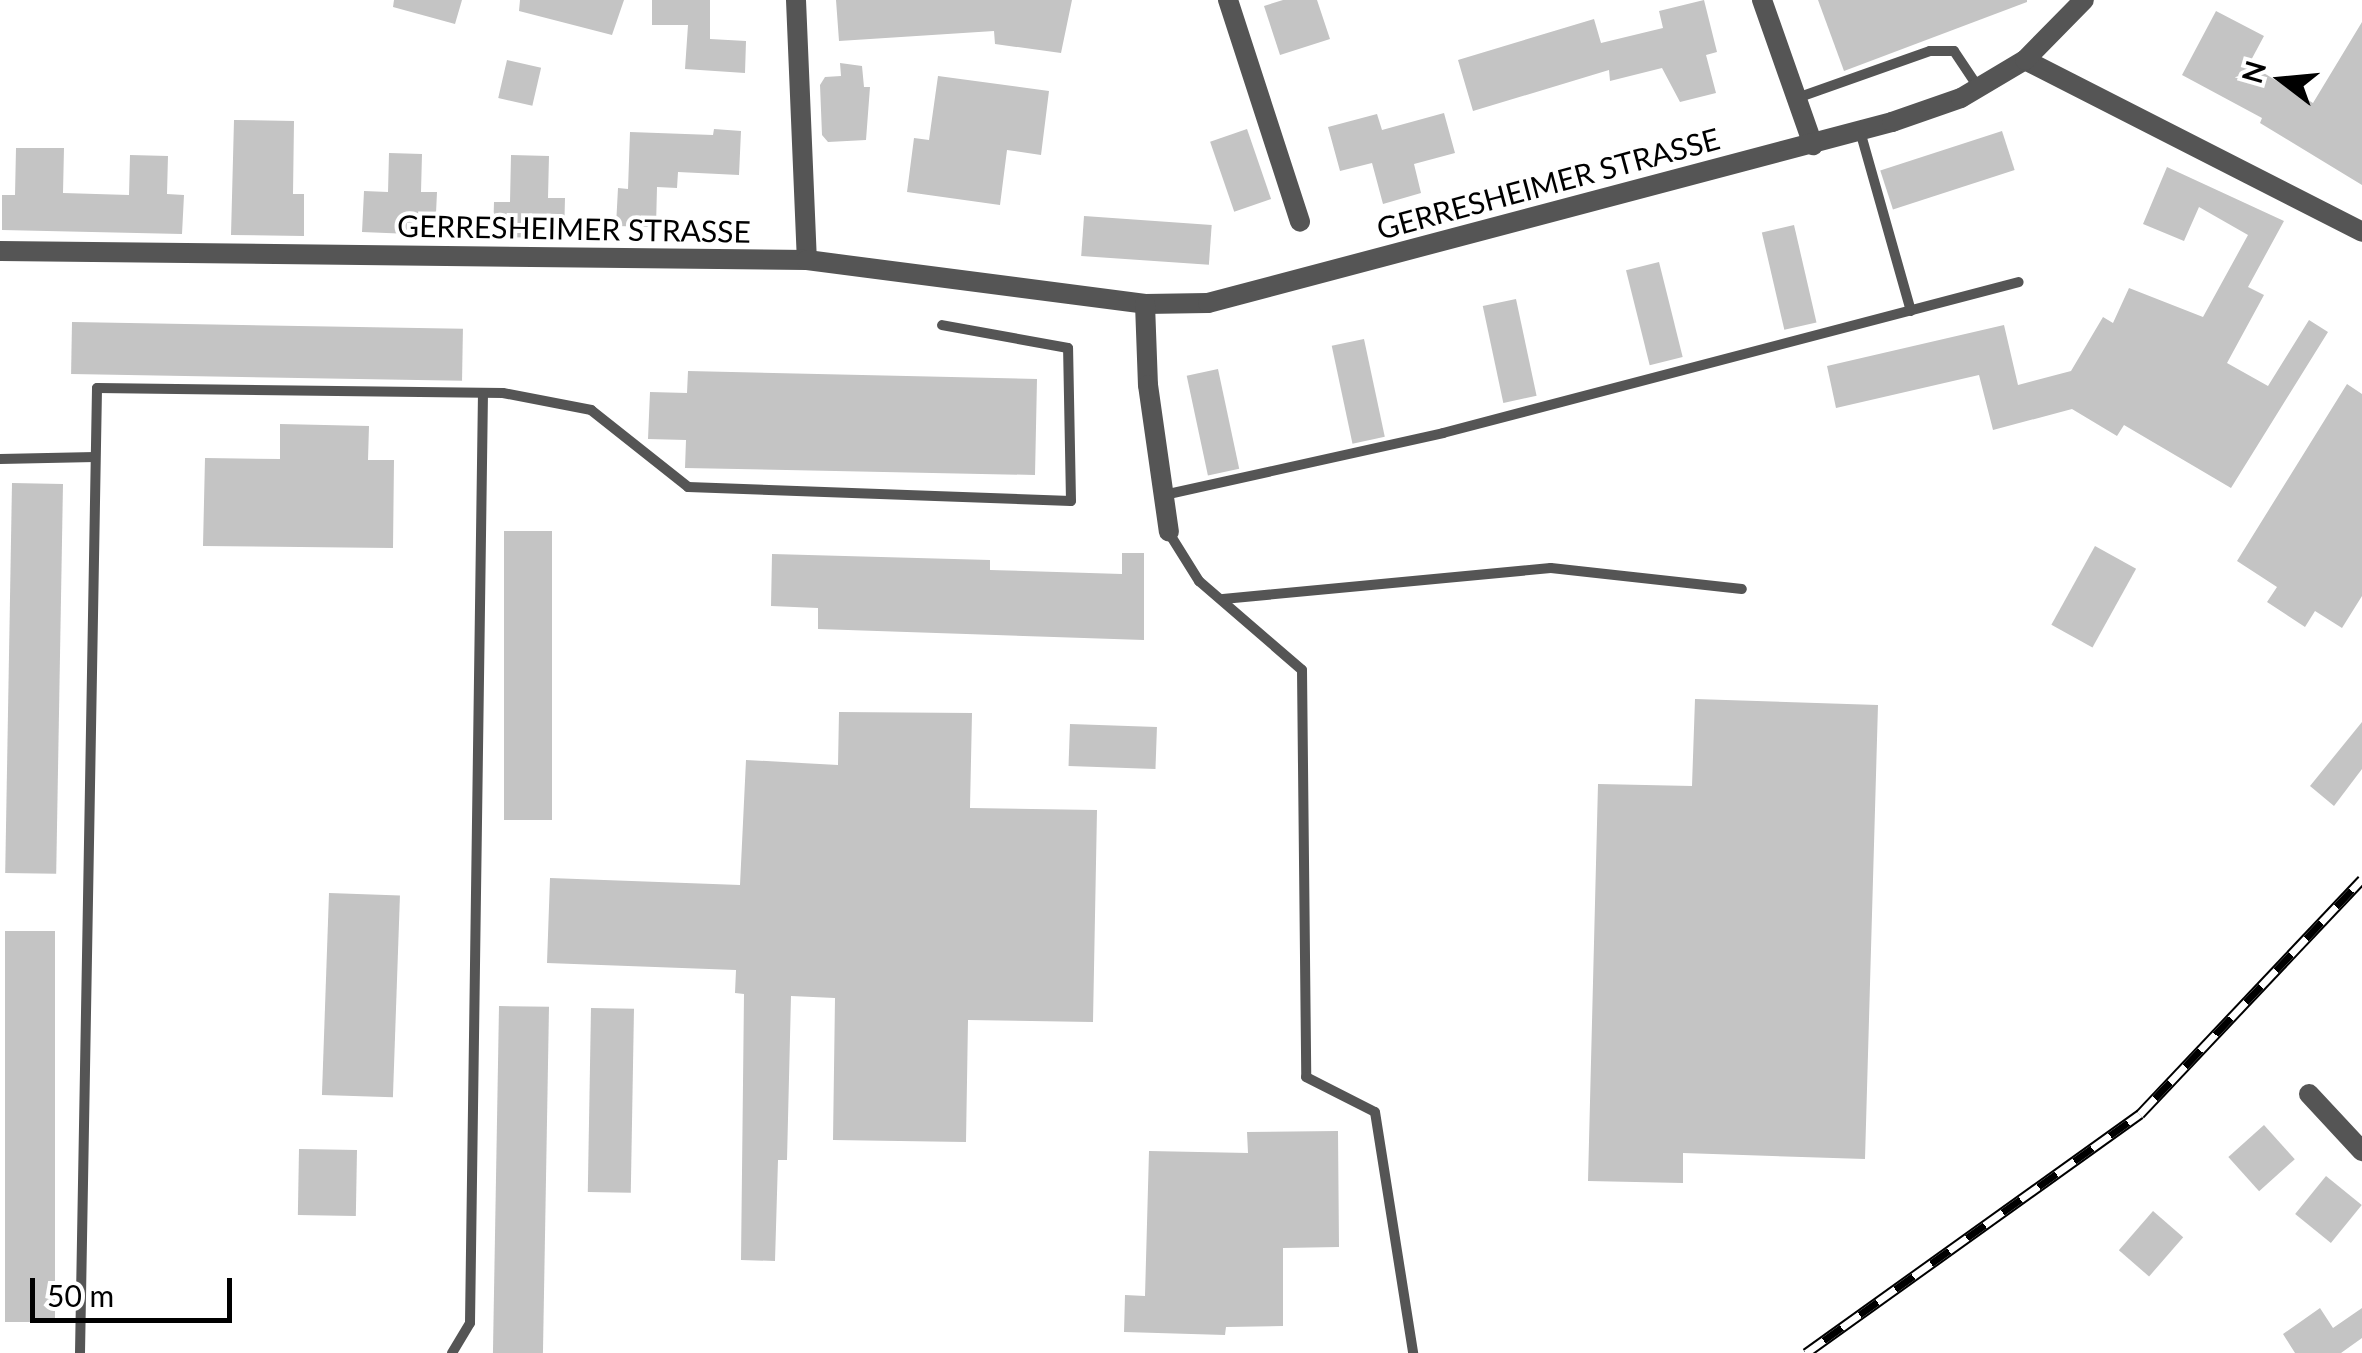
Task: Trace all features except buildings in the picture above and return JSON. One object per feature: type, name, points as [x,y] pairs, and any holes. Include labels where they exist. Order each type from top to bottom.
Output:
[{"type":"street","points":[[796,0],[807,260]]},
{"type":"street","points":[[1228,0],[1300,222]]},
{"type":"street","points":[[1762,0],[1813,145]]},
{"type":"street","name":"GERRESHEIMER STRASSE","points":[[0,251],[807,260],[1146,304],[1208,303],[1860,131],[1970,92],[2026,60],[2084,0]]},
{"type":"street","points":[[2026,60],[2362,232]]},
{"type":"street","points":[[1146,304],[1168,532]]},
{"type":"street","points":[[2309,1094],[2362,1151]]},
{"type":"lane","points":[[1796,98],[1930,51],[1954,51],[1970,92]]},
{"type":"lane","points":[[1860,131],[1911,310]]},
{"type":"lane","points":[[1163,496],[1333,460],[2019,282]]},
{"type":"lane","points":[[80,1353],[97,388],[483,393],[591,410],[688,488],[1070,501],[1068,348],[942,325]]},
{"type":"lane","points":[[452,1353],[470,1324],[483,393]]},
{"type":"lane","points":[[0,459],[95,457]]},
{"type":"lane","points":[[1168,532],[1179,558],[1302,670],[1306,1077],[1375,1112],[1413,1353]]},
{"type":"lane","points":[[1224,599],[1551,568],[1742,589]]},
{"type":"railway","points":[[1806,1353],[2140,1114],[2362,879]]}]
